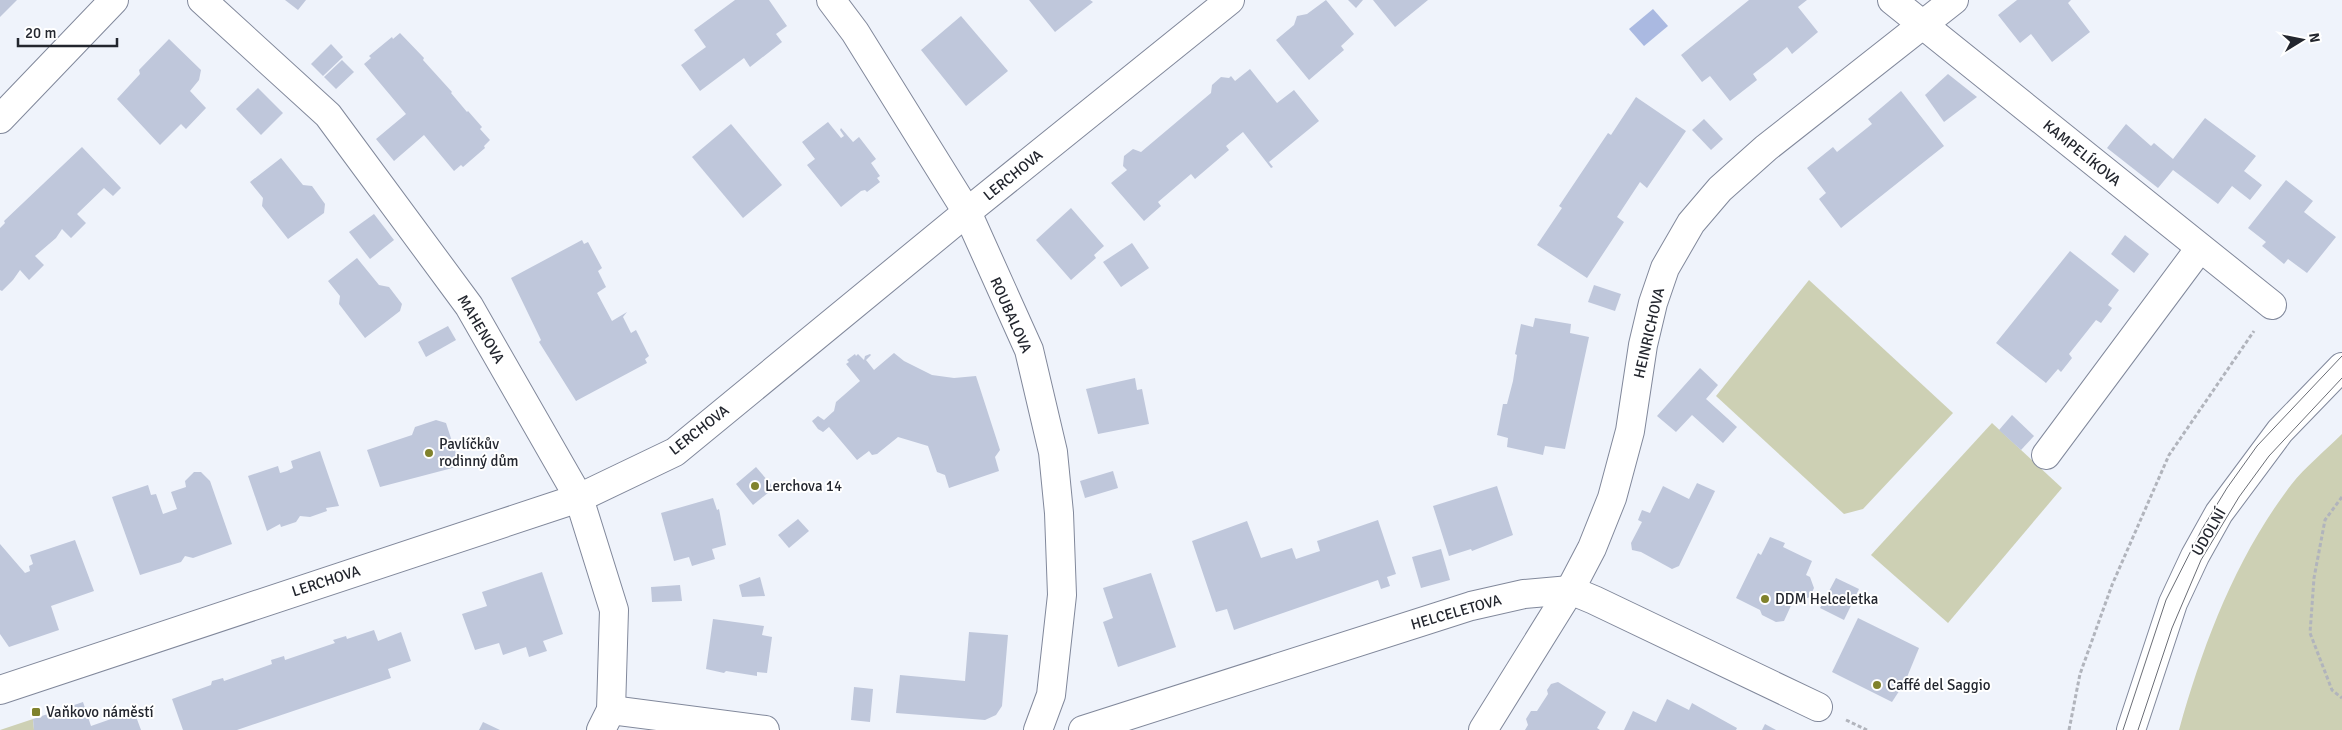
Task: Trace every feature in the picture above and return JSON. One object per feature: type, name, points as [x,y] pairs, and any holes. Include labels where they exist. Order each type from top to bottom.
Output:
[{"type":"street","points":[[0,119],[114,0]]},
{"type":"street","name":"MAHENOVA","points":[[202,0],[328,115],[469,306],[579,498],[614,610],[606,720]]},
{"type":"street","name":"ROUBALOVA","points":[[831,0],[855,32],[967,212],[1029,350],[1053,452],[1059,514],[1062,595],[1051,695],[1038,730]]},
{"type":"street","name":"LERCHOVA","points":[[0,690],[579,498],[675,452],[967,212],[1230,0]]},
{"type":"street","name":"KAMPELÍKOVA","points":[[1892,0],[2272,306]]},
{"type":"street","name":"HEINRICHOVA","points":[[1483,730],[1570,590],[1592,548],[1612,498],[1630,431],[1643,345],[1652,303],[1665,268],[1691,223],[1720,189],[1766,148],[1954,0]]},
{"type":"street","points":[[2046,455],[2200,248]]},
{"type":"street","name":"ÚDOLNÍ","points":[[2131,730],[2173,603],[2195,556],[2219,513],[2280,431],[2342,367]]},
{"type":"street","points":[[1570,590],[1818,707]]},
{"type":"street","name":"HELCELETOVA","points":[[1084,730],[1471,606],[1524,594],[1570,590]]},
{"type":"street","points":[[606,720],[765,730]]},
{"type":"path","points":[[2070,730],[2080,674],[2112,585],[2168,455],[2272,306]]},
{"type":"path","points":[[2342,498],[2325,520],[2314,578],[2310,633],[2332,690],[2342,698]]},
{"type":"green space","points":[[1809,280],[1953,413],[1863,509],[1844,514],[1716,396]]},
{"type":"green space","points":[[1992,423],[2062,488],[1948,623],[1871,555]]},
{"type":"green space","points":[[2342,434],[2342,730],[2179,730],[2210,634],[2238,571],[2271,513],[2291,485]]},
{"type":"green space","points":[[33,719],[34,730],[0,730]]},
{"type":"water","points":[[1653,9],[1668,26],[1644,46],[1629,29]]},
{"type":"building","points":[[0,0],[17,0],[0,17]]},
{"type":"building","points":[[285,0],[306,0],[298,10]]},
{"type":"building","points":[[735,0],[769,0],[787,26],[776,34],[782,42],[750,67],[744,58],[700,91],[681,65],[706,47],[694,30]]},
{"type":"building","points":[[1029,0],[1090,0],[1093,2],[1055,32]]},
{"type":"building","points":[[1326,0],[1354,34],[1341,46],[1344,50],[1309,80],[1276,40],[1294,25],[1297,16],[1307,14]]},
{"type":"building","points":[[1348,0],[1363,0],[1356,8]]},
{"type":"building","points":[[1373,0],[1428,0],[1395,27]]},
{"type":"building","points":[[1749,0],[1807,0],[1798,7],[1818,32],[1792,54],[1787,47],[1753,74],[1757,80],[1730,101],[1710,76],[1702,82],[1681,55]]},
{"type":"building","points":[[2017,0],[2071,0],[2068,3],[2090,32],[2052,62],[2031,34],[2020,43],[1998,15]]},
{"type":"building","points":[[961,16],[1008,71],[966,106],[921,50]]},
{"type":"building","points":[[400,33],[424,58],[423,60],[482,127],[480,129],[490,140],[484,146],[485,148],[463,167],[461,165],[454,171],[424,135],[394,161],[376,139],[406,114],[364,64],[371,58],[369,56],[392,37],[393,39]]},
{"type":"building","points":[[169,39],[201,70],[199,80],[190,91],[206,108],[186,129],[181,124],[160,145],[117,99],[140,74],[139,70]]},
{"type":"building","points":[[331,44],[343,57],[323,76],[311,64]]},
{"type":"building","points":[[342,60],[354,72],[336,89],[324,77]]},
{"type":"building","points":[[1250,69],[1277,103],[1294,90],[1319,121],[1269,162],[1273,167],[1271,168],[1243,132],[1226,146],[1229,150],[1195,179],[1191,174],[1158,202],[1161,206],[1144,221],[1111,183],[1127,170],[1123,166],[1124,156],[1133,149],[1141,152],[1211,93],[1212,85],[1221,77],[1229,78],[1231,76],[1235,81]]},
{"type":"building","points":[[1948,74],[1977,97],[1944,122],[1925,95]]},
{"type":"building","points":[[258,88],[283,113],[261,135],[236,109]]},
{"type":"building","points":[[1901,91],[1944,146],[1841,228],[1819,199],[1826,193],[1807,168],[1833,147],[1837,152],[1872,124],[1868,119]]},
{"type":"building","points":[[1636,97],[1686,131],[1647,188],[1640,182],[1617,217],[1624,222],[1587,278],[1537,245],[1562,208],[1559,206],[1608,133],[1611,135]]},
{"type":"building","points":[[2205,118],[2256,156],[2244,171],[2262,185],[2250,200],[2232,186],[2218,204],[2173,170],[2158,188],[2107,148],[2126,124],[2151,146],[2154,143],[2173,159]]},
{"type":"building","points":[[1704,119],[1723,139],[1711,150],[1692,130]]},
{"type":"building","points":[[828,122],[841,138],[844,136],[840,130],[841,128],[853,142],[859,137],[876,159],[871,163],[880,176],[877,178],[880,182],[867,192],[865,190],[861,191],[841,207],[807,165],[815,159],[802,142]]},
{"type":"building","points":[[731,124],[782,185],[743,218],[692,157]]},
{"type":"building","points":[[82,147],[121,188],[113,196],[104,188],[77,214],[86,223],[71,238],[62,229],[56,238],[35,256],[44,265],[29,280],[20,270],[2,291],[0,290],[0,228],[5,223],[4,221]]},
{"type":"building","points":[[281,158],[303,185],[312,186],[325,204],[324,213],[288,239],[262,206],[263,198],[250,182]]},
{"type":"building","points":[[2286,180],[2313,201],[2304,212],[2336,237],[2307,273],[2288,259],[2284,264],[2262,246],[2266,242],[2248,228]]},
{"type":"building","points":[[1071,208],[1104,246],[1094,255],[1096,258],[1071,280],[1036,240]]},
{"type":"building","points":[[374,214],[394,240],[370,259],[349,232]]},
{"type":"building","points":[[2125,235],[2149,254],[2134,273],[2111,254]]},
{"type":"building","points":[[582,240],[584,244],[588,242],[602,268],[598,271],[606,287],[597,293],[612,321],[627,312],[623,317],[631,333],[636,330],[649,356],[645,359],[647,363],[576,401],[539,342],[541,340],[511,278]]},
{"type":"building","points":[[1132,243],[1149,268],[1121,287],[1103,262]]},
{"type":"building","points":[[2070,251],[2119,290],[2108,305],[2112,308],[2101,323],[2096,320],[2069,354],[2072,358],[2061,372],[2058,369],[2046,383],[1996,343]]},
{"type":"building","points":[[357,258],[379,285],[389,287],[402,304],[400,311],[365,338],[339,304],[340,296],[328,281]]},
{"type":"building","points":[[1594,285],[1621,294],[1615,311],[1588,302]]},
{"type":"building","points":[[1535,318],[1571,324],[1570,333],[1589,337],[1565,449],[1545,446],[1543,455],[1507,447],[1508,438],[1497,435],[1503,404],[1507,404],[1513,381],[1517,355],[1515,354],[1521,324],[1533,327]]},
{"type":"building","points":[[448,326],[456,340],[426,357],[418,342]]},
{"type":"building","points":[[894,353],[904,361],[932,375],[954,378],[976,376],[1000,450],[995,457],[999,471],[949,488],[945,475],[937,472],[928,446],[898,437],[877,454],[872,455],[869,451],[857,460],[829,427],[823,432],[818,429],[812,421],[818,416],[824,420],[834,411],[836,402],[860,381],[846,364],[849,362],[847,360],[858,354],[864,360],[865,356],[870,354],[866,360],[874,370]]},
{"type":"building","points":[[1700,368],[1718,385],[1706,399],[1737,427],[1723,443],[1692,415],[1676,432],[1657,416]]},
{"type":"building","points":[[1135,378],[1137,390],[1142,389],[1149,424],[1098,434],[1086,389]]},
{"type":"building","points":[[2012,415],[2034,436],[2021,450],[1999,430]]},
{"type":"building","name":"Pavlíčkův rodinný dům","points":[[436,420],[446,423],[460,466],[380,487],[367,450],[412,435],[415,427]]},
{"type":"building","points":[[320,451],[339,506],[326,508],[327,511],[310,517],[300,516],[296,522],[281,527],[280,524],[267,531],[248,476],[278,466],[280,473],[287,471],[293,468],[291,461]]},
{"type":"building","name":"Lerchova 14","points":[[756,467],[774,488],[753,505],[736,484]]},
{"type":"building","points":[[1113,471],[1118,488],[1085,498],[1080,481]]},
{"type":"building","points":[[194,472],[201,472],[210,481],[232,544],[193,558],[185,556],[181,562],[140,575],[112,497],[148,485],[151,495],[156,494],[163,514],[177,509],[171,492],[186,487],[185,481]]},
{"type":"building","points":[[1697,483],[1715,491],[1679,566],[1672,569],[1641,552],[1632,550],[1631,543],[1642,522],[1638,520],[1642,510],[1650,513],[1663,486],[1689,499]]},
{"type":"building","points":[[1497,486],[1513,535],[1472,551],[1471,549],[1449,556],[1433,506]]},
{"type":"building","points":[[713,498],[717,510],[719,509],[726,545],[712,549],[715,559],[692,566],[689,557],[674,561],[661,513]]},
{"type":"building","points":[[798,519],[809,531],[789,548],[778,535]]},
{"type":"building","points":[[1378,520],[1396,574],[1387,577],[1390,586],[1381,589],[1378,580],[1234,630],[1227,609],[1216,612],[1192,541],[1247,521],[1261,558],[1292,548],[1296,559],[1320,551],[1317,541]]},
{"type":"building","points":[[1770,537],[1785,543],[1783,547],[1812,561],[1806,575],[1810,577],[1814,588],[1810,597],[1799,601],[1794,599],[1784,621],[1776,622],[1762,615],[1760,610],[1736,598],[1758,553],[1761,555]]},
{"type":"building","points":[[75,540],[94,591],[51,606],[59,630],[9,647],[0,634],[0,544],[25,573],[30,571],[29,566],[33,564],[30,555]]},
{"type":"building","points":[[1441,549],[1450,580],[1421,588],[1412,557]]},
{"type":"building","points":[[542,572],[563,634],[543,641],[547,651],[529,657],[526,647],[503,655],[499,643],[475,650],[462,614],[487,606],[482,592]]},
{"type":"building","points":[[1151,573],[1176,647],[1118,667],[1103,622],[1113,618],[1103,588]]},
{"type":"building","points":[[760,577],[765,596],[742,597],[739,585]]},
{"type":"building","points":[[1836,578],[1859,589],[1844,620],[1820,608]]},
{"type":"building","points":[[680,585],[682,601],[652,602],[651,587]]},
{"type":"building","points":[[1858,618],[1919,648],[1905,682],[1892,702],[1832,672]]},
{"type":"building","points":[[713,619],[764,626],[762,635],[772,637],[767,673],[757,672],[757,676],[726,671],[724,673],[706,669]]},
{"type":"building","points":[[374,630],[378,641],[401,632],[411,661],[388,669],[391,678],[237,730],[183,730],[172,699],[211,685],[212,681],[223,678],[224,681],[272,664],[271,660],[284,656],[285,660],[335,643],[333,640],[346,636],[347,639]]},
{"type":"building","points":[[969,632],[1008,635],[1002,706],[996,715],[985,720],[896,713],[900,675],[965,681]]},
{"type":"building","points":[[1558,682],[1606,712],[1597,728],[1600,730],[1525,730],[1528,725],[1526,719],[1531,711],[1537,711],[1548,694],[1547,690],[1551,684]]},
{"type":"building","points":[[854,687],[873,689],[870,722],[851,720]]},
{"type":"building","points":[[1667,699],[1689,710],[1692,703],[1737,728],[1736,730],[1624,730],[1633,711],[1656,722]]},
{"type":"building","points":[[83,702],[91,726],[134,711],[141,730],[34,730],[33,719]]},
{"type":"building","points":[[483,722],[500,730],[479,730]]},
{"type":"building","points":[[1765,724],[1776,730],[1762,730]]},
{"type":"tram line","points":[[2123,730],[2166,600],[2202,529],[2227,488],[2257,446],[2342,356]]},
{"type":"tram line","points":[[2138,730],[2172,628],[2201,560],[2239,497],[2269,456],[2342,378]]},
{"type":"place","name":"Pavlíčkův rodinný dům","points":[[429,453]]},
{"type":"place","name":"Lerchova 14","points":[[755,486]]},
{"type":"place","name":"DDM Helceletka","points":[[1765,599]]},
{"type":"place","name":"Caffé del Saggio","points":[[1877,685]]},
{"type":"place","name":"Vaňkovo náměstí","points":[[36,712]]}]
